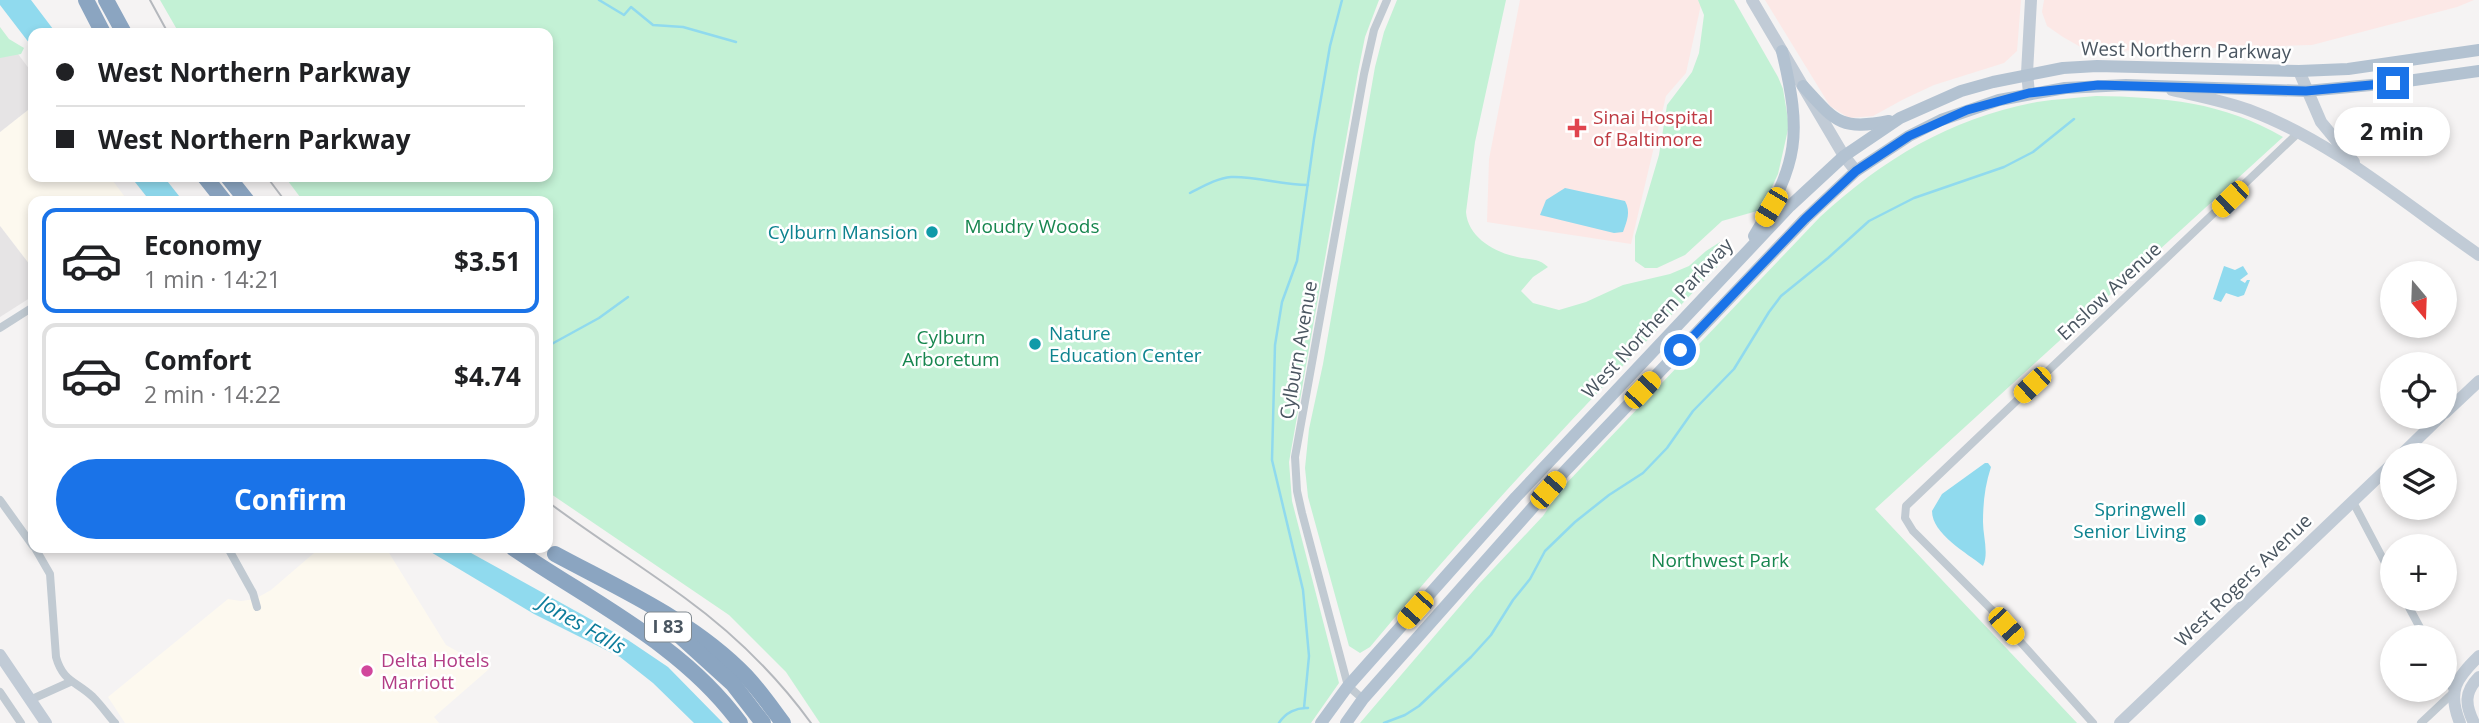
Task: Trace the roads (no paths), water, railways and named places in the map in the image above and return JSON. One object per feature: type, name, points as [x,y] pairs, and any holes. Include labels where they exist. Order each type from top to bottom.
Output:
[{"type":"highway","points":[[86,0],[100,28]]},
{"type":"highway","points":[[106,0],[121,28]]},
{"type":"highway","points":[[209,182],[220,196]]},
{"type":"highway","points":[[232,182],[243,196]]},
{"type":"highway","name":"I 83","points":[[521,553],[650,636],[676,656],[719,697],[740,723]]},
{"type":"highway","points":[[553,553],[664,613],[694,634],[745,675],[783,723]]},
{"type":"highway","name":"I 83","points":[[553,553],[687,641],[733,684],[763,723]]},
{"type":"main road","points":[[1752,0],[1844,156],[1856,171]]},
{"type":"main road","points":[[2029,93],[2027,73],[2031,0]]},
{"type":"main road","name":"West Northern Parkway","points":[[1321,723],[1349,686],[1525,486],[1790,206],[1844,156],[1900,118],[1961,92],[2027,73],[2097,66],[2299,71],[2348,69],[2479,50]]},
{"type":"main road","points":[[1739,260],[1781,190],[1792,152],[1795,132],[1793,104],[1782,51]]},
{"type":"main road","points":[[2299,71],[2306,91],[2329,134],[2367,174]]},
{"type":"main road","name":"West Northern Parkway","points":[[1346,723],[1363,699],[1566,470],[1805,219],[1856,171],[1909,136],[1941,120],[1999,100],[2029,93],[2098,85],[2306,91],[2479,71]]},
{"type":"main road","points":[[1802,86],[1827,113],[1848,124],[1867,125],[1900,118]]},
{"type":"main road","points":[[2154,86],[2226,102],[2250,110],[2298,133],[2367,174],[2479,255]]},
{"type":"main road","points":[[2457,402],[2479,381]]},
{"type":"main road","points":[[2414,443],[2429,429]]},
{"type":"main road","name":"West Rogers Avenue","points":[[2120,723],[2380,476]]},
{"type":"main road","points":[[0,655],[46,723]]},
{"type":"main road","points":[[2474,723],[2461,692],[2460,674],[2479,656]]},
{"type":"main road","points":[[2460,723],[2454,702],[2461,692],[2479,677]]},
{"type":"street","name":"Cylburn Avenue","points":[[1349,686],[1302,513],[1297,491],[1295,457],[1364,74],[1374,30],[1387,0]]},
{"type":"street","name":"Enslow Avenue","points":[[2093,723],[1991,609],[1913,531],[1904,512],[1911,500],[2298,133]]},
{"type":"street","points":[[0,328],[28,310]]},
{"type":"street","points":[[0,500],[28,539]]},
{"type":"street","points":[[2353,502],[2380,553]]},
{"type":"street","points":[[38,553],[50,574],[59,667],[69,681],[94,698],[115,723]]},
{"type":"street","points":[[231,553],[253,593],[257,607]]},
{"type":"street","points":[[30,700],[69,681]]},
{"type":"street","points":[[1349,686],[1363,699]]},
{"type":"street","points":[[2421,723],[2461,692],[2457,688]]},
{"type":"street","points":[[0,692],[20,723]]},
{"type":"water","points":[[0,0],[31,0],[52,28],[28,28],[28,41],[0,5]]},
{"type":"water","points":[[135,182],[168,182],[179,196],[146,196]]},
{"type":"water","points":[[1565,188],[1625,201],[1628,213],[1623,232],[1614,233],[1540,215],[1546,200]]},
{"type":"water","points":[[2224,266],[2235,270],[2243,266],[2248,274],[2240,280],[2245,283],[2250,280],[2244,295],[2238,297],[2226,293],[2221,302],[2213,299]]},
{"type":"water","points":[[1985,463],[1991,467],[1984,501],[1986,550],[1983,566],[1944,535],[1932,511],[1942,494]]},
{"type":"water","name":"Jones Falls","points":[[432,553],[471,553],[628,640],[668,667],[723,723],[694,723],[653,683],[620,657],[534,614]]},
{"type":"waterway","points":[[599,0],[624,15],[631,7],[653,25],[683,27],[736,42]]},
{"type":"waterway","points":[[1304,708],[1309,656],[1303,590],[1272,460],[1275,345],[1282,302],[1297,261],[1330,46],[1342,0]]},
{"type":"waterway","points":[[1384,723],[1419,706],[1471,657],[1491,635],[1530,579],[1545,551],[1575,522],[1643,473],[1667,448],[1693,411],[1734,369],[1781,296],[1869,221],[1914,198],[2004,167],[2033,152],[2074,119]]},
{"type":"waterway","points":[[1190,193],[1231,177],[1308,185]]},
{"type":"waterway","points":[[553,343],[599,318],[628,297]]},
{"type":"waterway","points":[[1279,723],[1292,711],[1308,708]]},
{"type":"tram line","points":[[150,0],[165,28]]},
{"type":"tram line","points":[[271,182],[281,196]]},
{"type":"tram line","points":[[553,506],[703,611],[753,656],[811,723]]},
{"type":"place","name":"Sinai Hospital of Baltimore","points":[[1577,128]]},
{"type":"place","name":"Cylburn Mansion","points":[[932,232]]},
{"type":"place","name":"Nature Education Center","points":[[1035,344]]},
{"type":"place","name":"Springwell Senior Living","points":[[2200,520]]},
{"type":"place","name":"Delta Hotels Marriott","points":[[367,671]]},
{"type":"park label","name":"Moudry Woods","points":[[1032,226]]},
{"type":"park label","name":"Cylburn Arboretum","points":[[951,348]]},
{"type":"park label","name":"Northwest Park","points":[[1720,560]]}]
